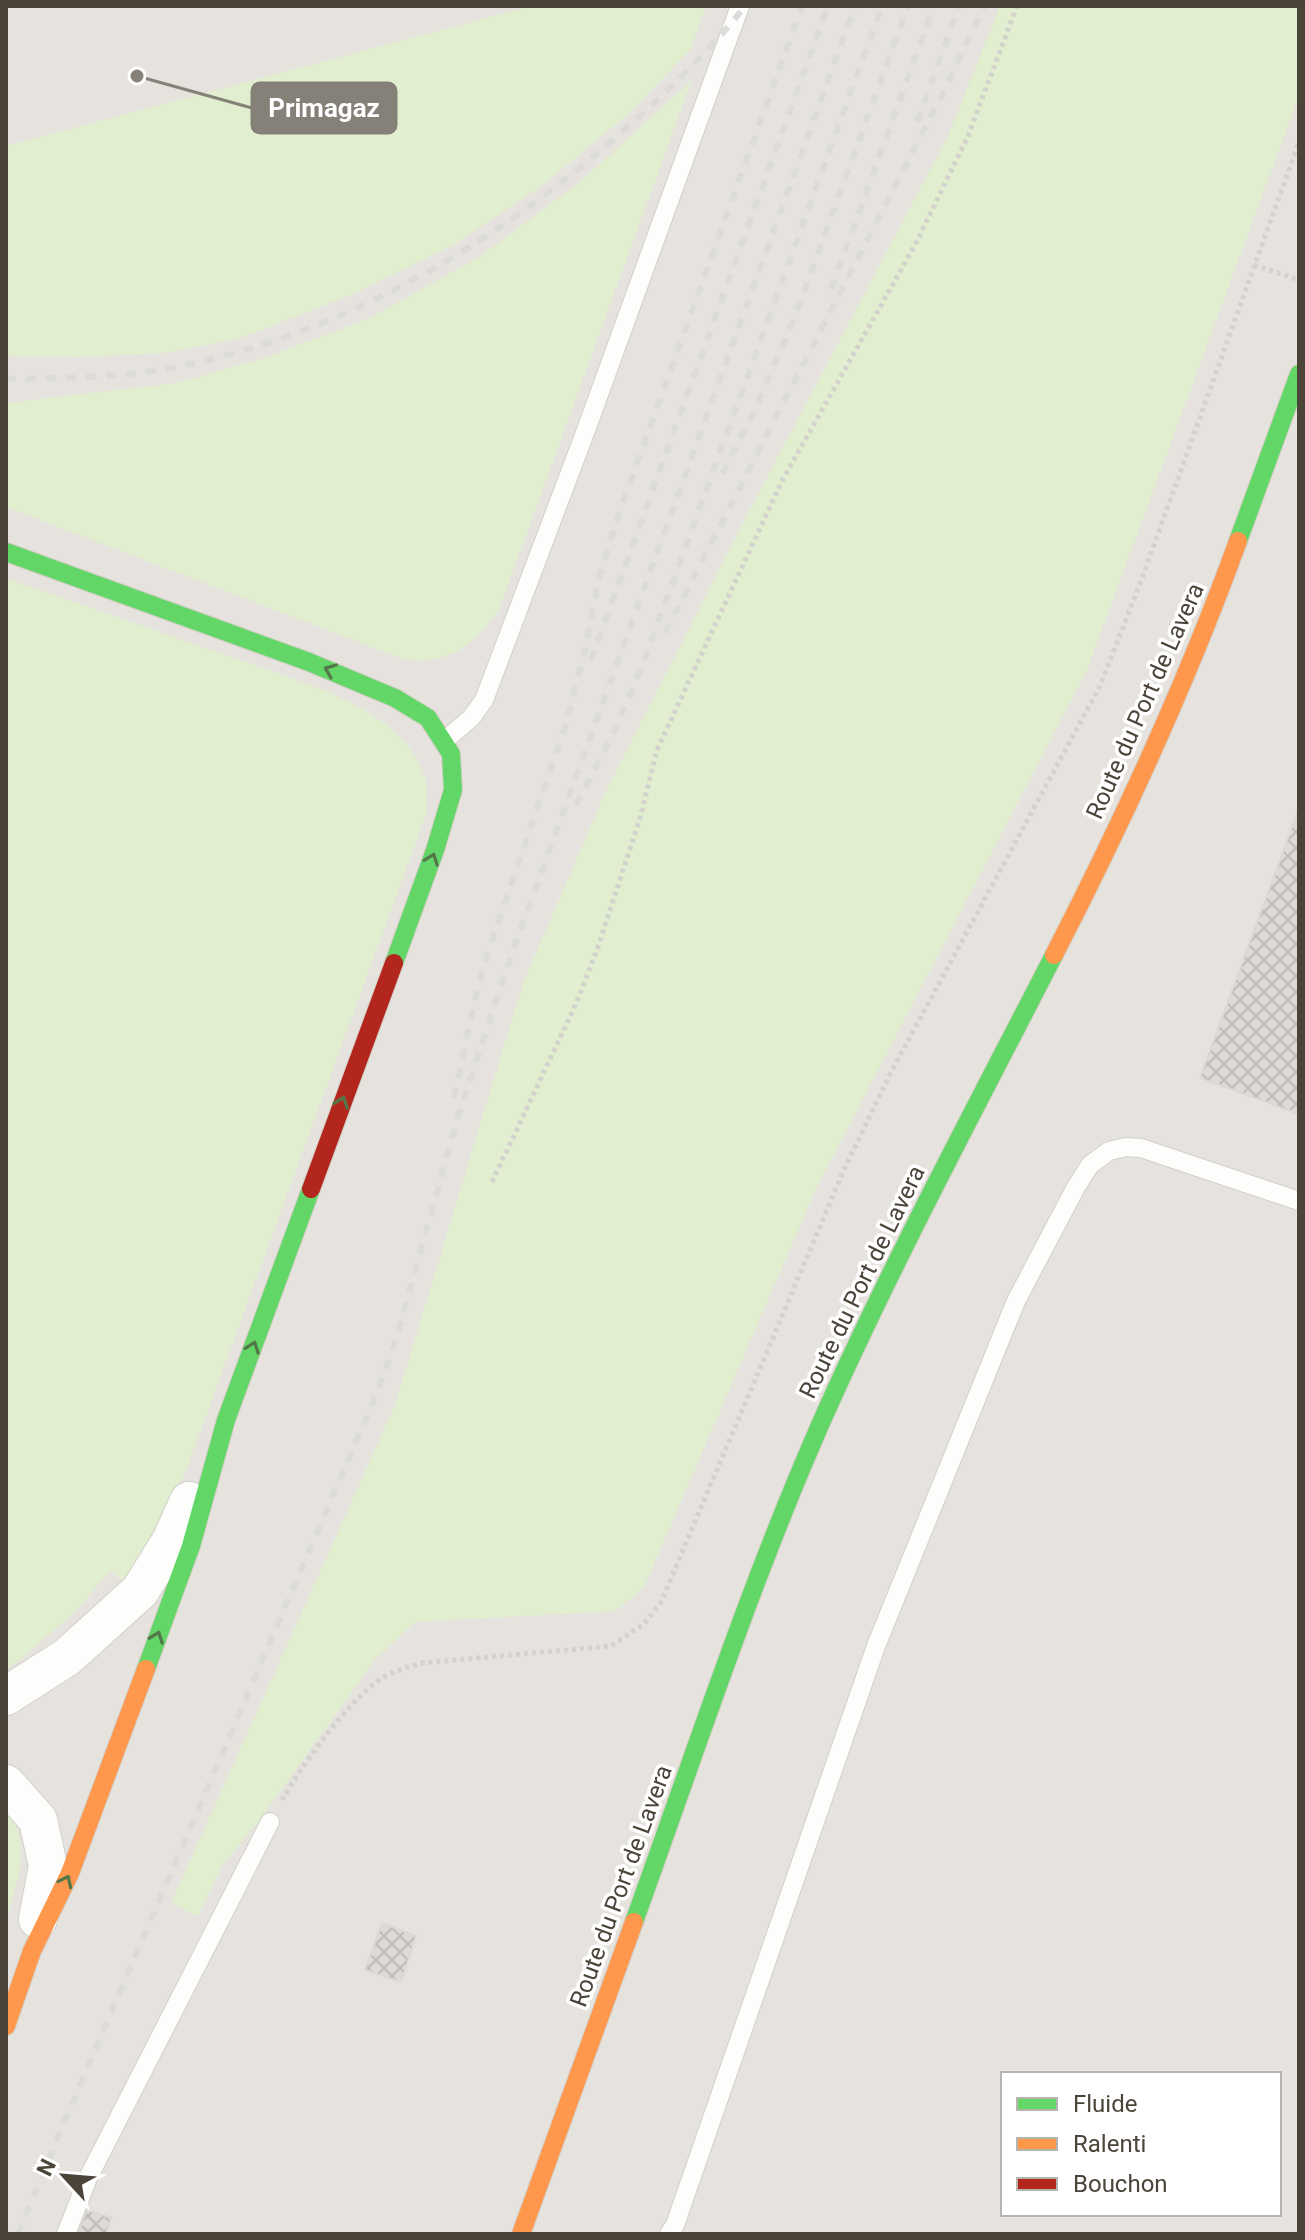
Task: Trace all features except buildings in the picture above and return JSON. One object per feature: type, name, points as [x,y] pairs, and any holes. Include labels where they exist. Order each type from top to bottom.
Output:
[{"type":"street","name":"Route du Port de Lavera","points":[[521,2234],[768,1552],[819,1428],[875,1303],[1103,856],[1208,624],[1299,374]]},
{"type":"street","points":[[6,552],[309,662],[395,698],[428,718],[451,754],[453,790],[435,850],[226,1420],[171,1541],[140,1591],[67,1657],[6,1696]]},
{"type":"street","points":[[6,2026],[32,1951],[70,1873],[191,1546],[226,1420]]},
{"type":"street","points":[[6,1784],[38,1820],[48,1866],[32,1951]]},
{"type":"lane","points":[[443,742],[471,718],[484,700],[740,6]]},
{"type":"lane","points":[[669,2234],[675,2225],[876,1646],[1016,1301],[1076,1187],[1090,1165],[1109,1151],[1126,1147],[1141,1148],[1299,1201]]},
{"type":"lane","points":[[66,2234],[88,2178],[270,1822]]},
{"type":"path","points":[[492,1182],[576,1004],[593,961],[640,818],[657,750],[782,481],[915,245],[968,136],[1017,6]]},
{"type":"path","points":[[270,1822],[295,1777],[353,1703],[379,1679],[422,1663],[611,1646],[644,1624],[661,1602],[843,1172],[890,1074],[1100,686],[1141,581],[1299,142]]},
{"type":"path","points":[[1254,265],[1299,280]]},
{"type":"shaded area","points":[[6,6],[1299,6],[1299,2234],[6,2234]]},
{"type":"green space","points":[[532,6],[706,6],[690,50],[626,116],[544,184],[455,244],[356,293],[238,339],[164,353],[82,357],[6,356],[6,146]]},
{"type":"green space","points":[[1000,6],[1299,6],[1299,96],[1087,670],[816,1189],[644,1587],[616,1611],[415,1622],[374,1661],[261,1818],[222,1866],[198,1916],[171,1903],[395,1405],[523,983],[605,793],[746,517],[948,136]]},
{"type":"green space","points":[[692,80],[498,612],[478,635],[458,651],[433,659],[403,659],[6,507],[6,403],[176,383],[264,358],[368,319],[479,257],[580,182]]},
{"type":"green space","points":[[6,578],[322,689],[368,712],[396,733],[417,759],[424,775],[427,812],[190,1460],[158,1536],[126,1582],[110,1571],[76,1611],[6,1670]]},
{"type":"green space","points":[[6,1809],[19,1835],[21,1849],[15,1891],[6,1918]]},
{"type":"railway","points":[[6,379],[113,375],[176,367],[241,351],[304,330],[365,304],[482,239],[590,160],[681,77],[745,6]]},
{"type":"railway","points":[[454,1098],[487,955],[565,727],[583,659],[599,578],[619,513],[802,6]]},
{"type":"railway","points":[[591,660],[828,6]]},
{"type":"railway","points":[[18,2234],[379,1388],[396,1339],[459,1113],[510,959],[855,6]]},
{"type":"railway","points":[[576,805],[612,736],[643,664],[882,6]]},
{"type":"railway","points":[[722,474],[756,407],[794,319],[908,6]]},
{"type":"railway","points":[[831,289],[934,6]]},
{"type":"railway","points":[[917,122],[959,6]]},
{"type":"railway","points":[[665,633],[944,91],[984,6]]},
{"type":"traffic: fast","points":[[1238,541],[1299,374]]},
{"type":"traffic: fast","points":[[6,552],[309,662],[395,698],[428,718],[451,754],[453,790],[394,963]]},
{"type":"traffic: fast","points":[[634,1922],[746,1610],[820,1425],[904,1247],[1054,955]]},
{"type":"traffic: fast","points":[[146,1669],[191,1546],[226,1420],[311,1189]]},
{"type":"traffic: slow","points":[[1054,955],[1153,751],[1238,541]]},
{"type":"traffic: slow","points":[[6,2026],[32,1951],[70,1873],[146,1669]]},
{"type":"traffic: slow","points":[[521,2234],[634,1922]]},
{"type":"traffic: jam","points":[[311,1189],[394,963]]},
{"type":"place","name":"Primagaz","points":[[137,76]]}]
